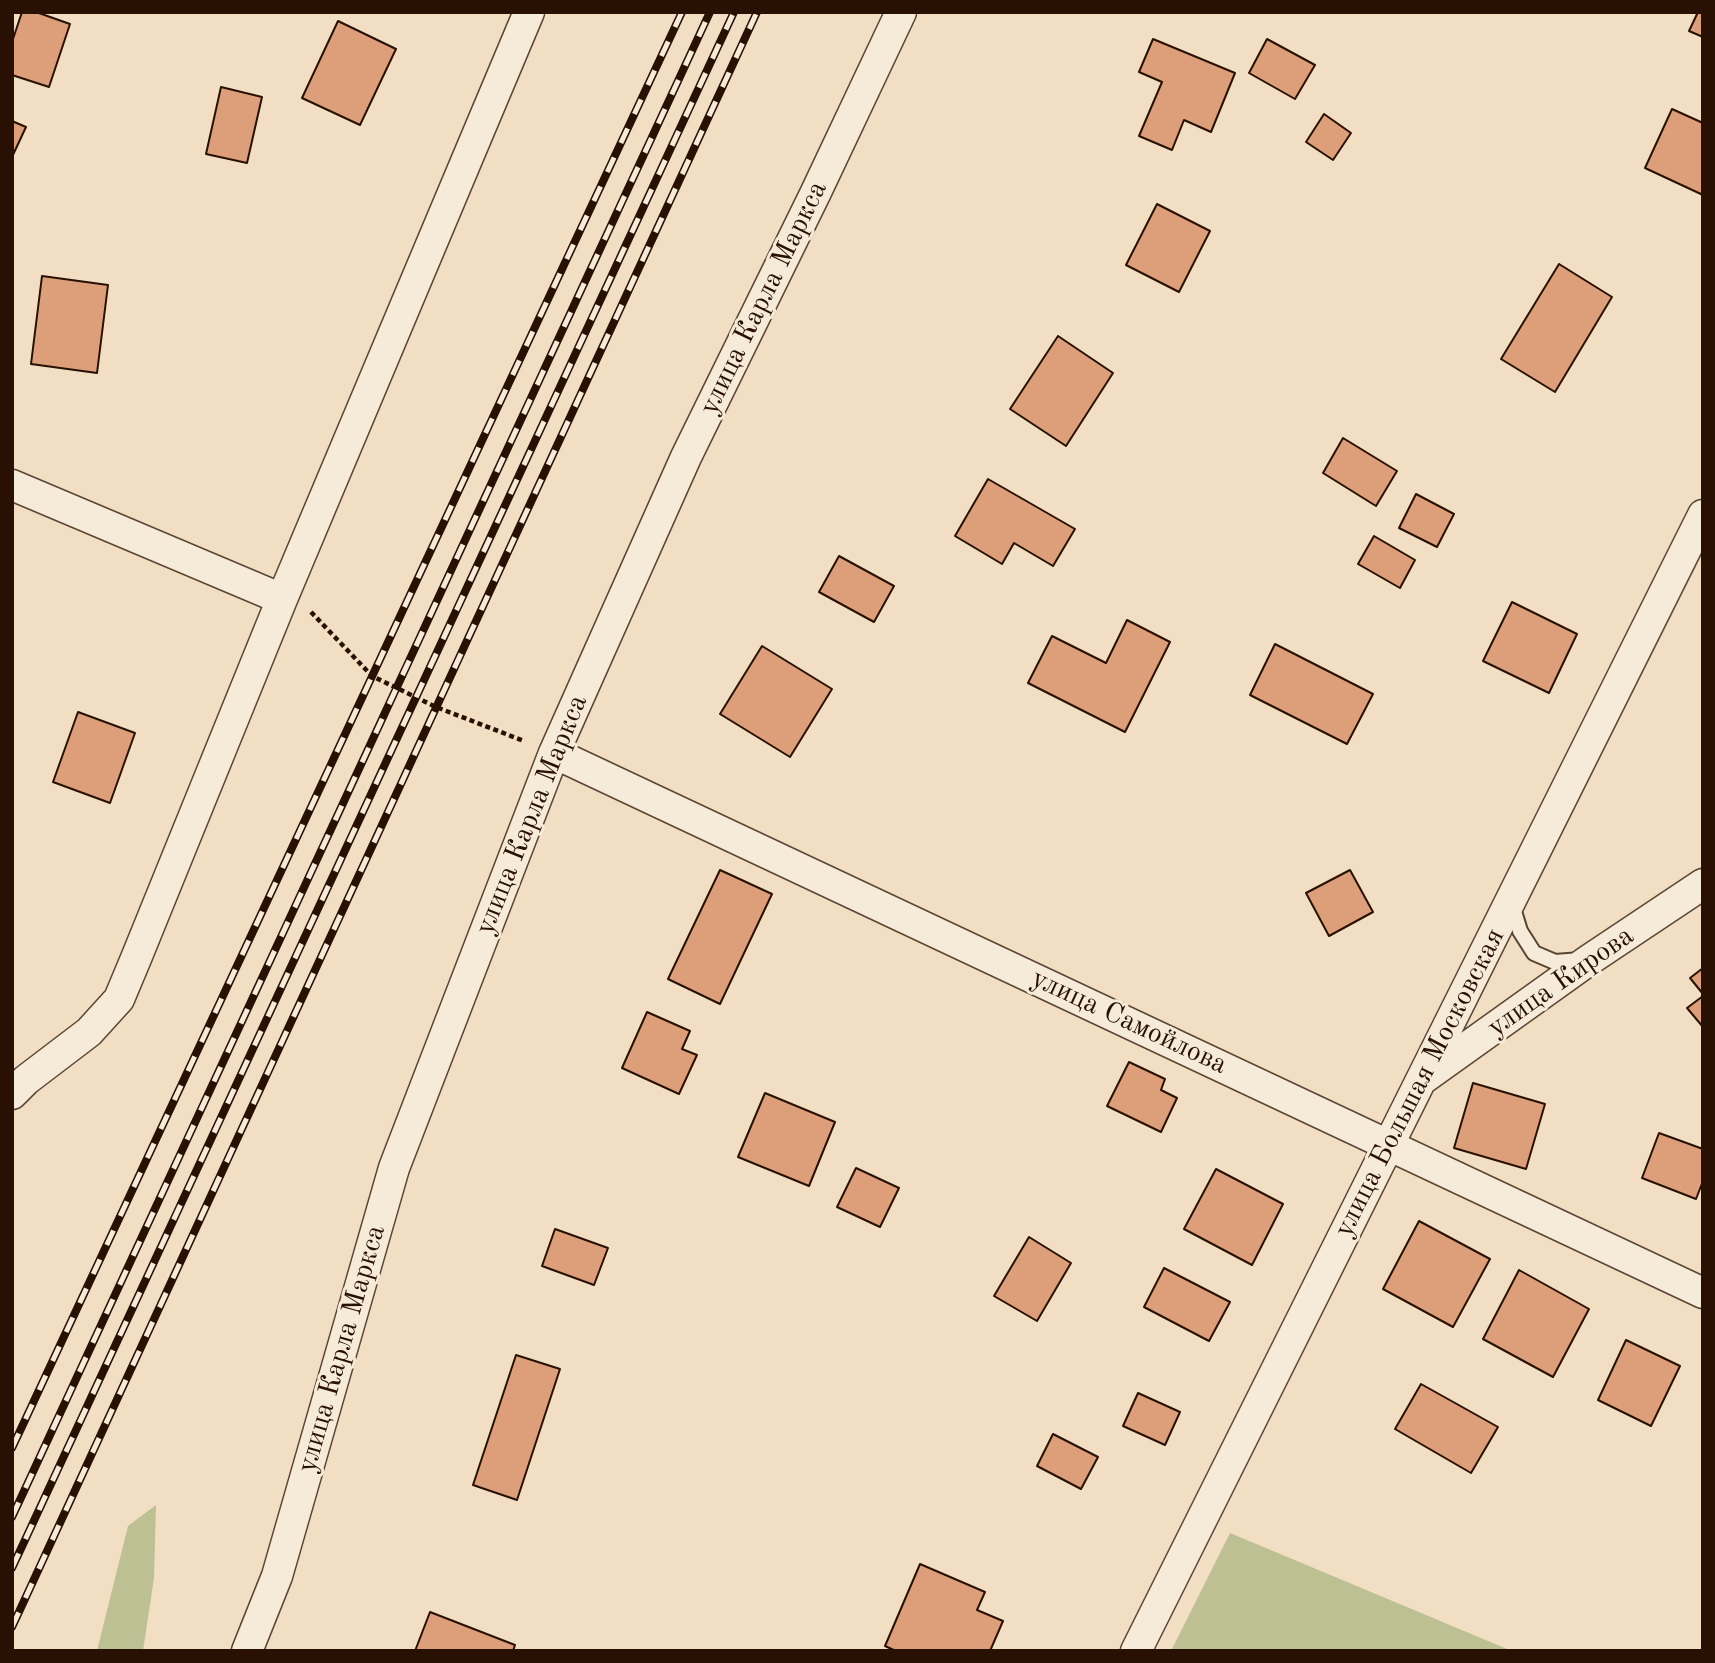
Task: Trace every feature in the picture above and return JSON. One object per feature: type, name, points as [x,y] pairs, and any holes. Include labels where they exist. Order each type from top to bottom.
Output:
[{"type":"street","points":[[12,1094],[26,1080],[89,1032],[118,999],[282,599],[529,12]]},
{"type":"street","name":"улица Карла Маркса","points":[[247,1651],[277,1576],[394,1168],[554,753],[686,457],[901,12]]},
{"type":"street","points":[[12,485],[282,599]]},
{"type":"street","name":"улица Большая Московская","points":[[1136,1651],[1703,515]]},
{"type":"street","name":"улица Самойлова","points":[[554,753],[1703,1293]]},
{"type":"street","name":"улица Кирова","points":[[1421,1081],[1590,960],[1703,884]]},
{"type":"lane","points":[[1511,901],[1520,930],[1534,953],[1555,961],[1590,960]]},
{"type":"path","points":[[282,599],[312,612],[372,676],[436,707],[554,753]]},
{"type":"green space","points":[[156,1505],[154,1578],[143,1651],[97,1651],[128,1526]]},
{"type":"green space","points":[[1230,1533],[1512,1651],[1171,1651]]},
{"type":"building","points":[[22,12],[36,12],[70,24],[49,87],[12,75],[12,42]]},
{"type":"building","points":[[1698,12],[1703,12],[1703,37],[1689,31]]},
{"type":"building","points":[[338,21],[396,49],[360,125],[302,98]]},
{"type":"building","points":[[1153,39],[1235,73],[1211,132],[1184,120],[1172,150],[1139,136],[1162,82],[1139,72]]},
{"type":"building","points":[[1267,39],[1315,65],[1295,99],[1249,73]]},
{"type":"building","points":[[221,87],[262,97],[247,163],[206,154]]},
{"type":"building","points":[[1672,109],[1703,123],[1703,195],[1645,168]]},
{"type":"building","points":[[1324,114],[1351,133],[1333,160],[1306,142]]},
{"type":"building","points":[[12,121],[26,127],[12,157]]},
{"type":"building","points":[[1157,204],[1210,231],[1179,292],[1126,265]]},
{"type":"building","points":[[1559,264],[1612,297],[1555,392],[1501,359]]},
{"type":"building","points":[[42,276],[108,285],[97,373],[31,364]]},
{"type":"building","points":[[1058,336],[1113,373],[1066,446],[1010,409]]},
{"type":"building","points":[[1343,438],[1397,471],[1376,506],[1323,473]]},
{"type":"building","points":[[988,479],[1075,529],[1053,566],[1014,543],[1002,564],[955,536]]},
{"type":"building","points":[[1416,494],[1454,514],[1437,547],[1399,528]]},
{"type":"building","points":[[1374,536],[1415,560],[1400,588],[1358,564]]},
{"type":"building","points":[[839,556],[894,586],[874,622],[819,592]]},
{"type":"building","points":[[1512,602],[1577,634],[1549,693],[1483,661]]},
{"type":"building","points":[[1127,620],[1170,642],[1125,732],[1028,683],[1052,636],[1106,663]]},
{"type":"building","points":[[1275,644],[1373,694],[1347,744],[1250,695]]},
{"type":"building","points":[[762,646],[832,689],[790,757],[720,714]]},
{"type":"building","points":[[78,712],[135,733],[110,803],[53,782]]},
{"type":"building","points":[[720,870],[772,894],[720,1004],[668,979]]},
{"type":"building","points":[[1350,870],[1373,912],[1329,936],[1306,893]]},
{"type":"building","points":[[1703,968],[1703,994],[1690,978]]},
{"type":"building","points":[[1703,996],[1703,1027],[1687,1008]]},
{"type":"building","points":[[647,1012],[690,1031],[682,1049],[697,1055],[679,1094],[622,1068]]},
{"type":"building","points":[[1129,1062],[1165,1079],[1161,1090],[1177,1098],[1161,1132],[1107,1106]]},
{"type":"building","points":[[1473,1083],[1545,1104],[1526,1169],[1454,1148]]},
{"type":"building","points":[[765,1093],[835,1122],[809,1186],[738,1157]]},
{"type":"building","points":[[1659,1133],[1703,1149],[1703,1181],[1696,1199],[1642,1178]]},
{"type":"building","points":[[856,1168],[899,1188],[880,1227],[837,1207]]},
{"type":"building","points":[[1216,1169],[1283,1204],[1252,1265],[1184,1229]]},
{"type":"building","points":[[1419,1221],[1490,1259],[1453,1327],[1383,1289]]},
{"type":"building","points":[[555,1229],[608,1248],[594,1285],[542,1266]]},
{"type":"building","points":[[1029,1237],[1071,1263],[1037,1321],[994,1296]]},
{"type":"building","points":[[1164,1268],[1230,1302],[1209,1341],[1144,1307]]},
{"type":"building","points":[[1519,1270],[1589,1309],[1553,1377],[1483,1339]]},
{"type":"building","points":[[1626,1340],[1680,1366],[1651,1426],[1598,1400]]},
{"type":"building","points":[[516,1355],[560,1369],[517,1500],[473,1485]]},
{"type":"building","points":[[1421,1384],[1498,1427],[1471,1473],[1395,1429]]},
{"type":"building","points":[[1138,1393],[1180,1412],[1165,1445],[1123,1426]]},
{"type":"building","points":[[1053,1434],[1098,1457],[1081,1489],[1037,1466]]},
{"type":"building","points":[[920,1564],[985,1592],[977,1610],[1003,1621],[990,1651],[896,1651],[885,1646]]},
{"type":"building","points":[[430,1612],[515,1645],[513,1651],[415,1651]]},
{"type":"railway","points":[[12,1448],[682,12]]},
{"type":"railway","points":[[12,1517],[710,12]]},
{"type":"railway","points":[[12,1568],[734,12]]},
{"type":"railway","points":[[12,1627],[757,12]]}]
